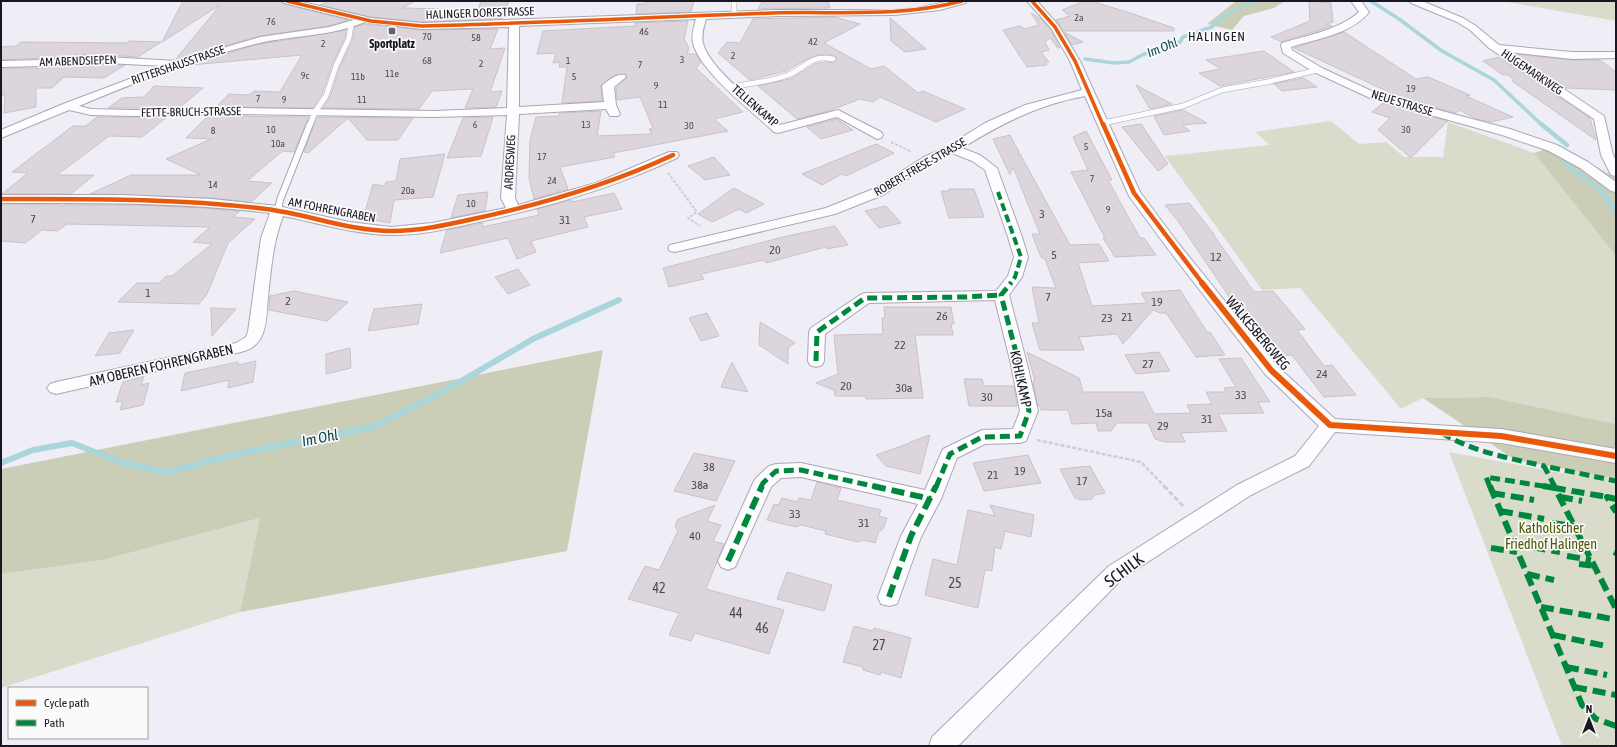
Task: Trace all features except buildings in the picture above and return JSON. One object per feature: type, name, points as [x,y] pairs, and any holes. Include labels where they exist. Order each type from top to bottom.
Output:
[{"type":"street","name":"HALINGER DORFSTRASSE","points":[[287,1],[362,20],[399,25],[422,26],[734,15],[902,12],[930,9],[962,1]]},
{"type":"street","name":"WÄLKESBERGWEG","points":[[1032,1],[1055,28],[1071,54],[1090,92],[1134,193],[1173,246],[1271,370],[1330,425]]},
{"type":"street","name":"NEUE STRASSE","points":[[1356,1],[1364,12],[1359,18],[1349,24],[1286,45],[1287,51],[1318,70],[1374,96],[1506,132],[1553,148],[1584,165],[1616,188]]},
{"type":"street","name":"HUGEMARKWEG","points":[[1414,1],[1460,20],[1473,28],[1497,48],[1595,114],[1607,155],[1616,172]]},
{"type":"street","name":"TELLENKAMP","points":[[702,16],[698,32],[699,46],[707,61],[732,87],[778,129],[838,113],[877,135]]},
{"type":"street","name":"RITTERSHAUSSTRASSE","points":[[1,134],[67,106],[180,64],[261,39],[323,31],[351,25],[362,20]]},
{"type":"street","name":"ARDRESWEG","points":[[514,23],[513,111],[508,198],[514,211]]},
{"type":"street","points":[[1497,48],[1555,55],[1616,55]]},
{"type":"street","name":"AM ABENDSIEPEN","points":[[1,64],[88,58],[160,61],[180,64]]},
{"type":"street","points":[[513,111],[562,109],[612,110],[608,86],[621,78]]},
{"type":"street","name":"ROBERT-FRESE-STRASSE","points":[[676,248],[830,211],[878,192],[928,160],[952,149],[988,126],[1029,107],[1068,96],[1090,92]]},
{"type":"street","name":"FETTE-BRUCH-STRASSE","points":[[67,106],[91,112],[132,113],[241,111],[435,114],[513,111]]},
{"type":"street","points":[[816,361],[817,332],[865,298],[965,297],[1001,295],[1015,277],[1021,257],[990,168],[976,158],[952,149]]},
{"type":"street","name":"AM FOHRENGRABEN","points":[[1,199],[88,199],[215,203],[278,210],[361,228],[391,231],[440,226],[514,211],[582,191],[641,170],[673,155]]},
{"type":"street","name":"AM OBEREN FOHRENGRABEN","points":[[56,388],[241,347],[252,340],[256,332],[268,238],[278,210]]},
{"type":"street","name":"KOHLKAMP","points":[[1001,295],[1019,364],[1029,411],[1020,436]]},
{"type":"street","points":[[1330,425],[1501,436],[1616,456]]},
{"type":"street","name":"SCHILK","points":[[941,746],[1116,572],[1244,490],[1302,461],[1330,425]]},
{"type":"street","points":[[889,597],[911,536],[931,499],[950,454],[982,438],[1020,436]]},
{"type":"street","points":[[728,561],[763,483],[776,471],[801,470],[931,499]]},
{"type":"lane","points":[[734,1],[734,15]]},
{"type":"lane","points":[[278,210],[280,200],[315,112],[326,96],[336,66],[349,38],[351,25]]},
{"type":"lane","points":[[732,87],[788,74],[818,57],[825,56],[832,59]]},
{"type":"lane","points":[[1103,123],[1183,106],[1222,90],[1267,82],[1318,70]]},
{"type":"path","points":[[877,135],[928,160]]},
{"type":"path","points":[[659,162],[696,212],[688,218],[716,238]]},
{"type":"path","points":[[1020,436],[1141,462],[1197,520]]},
{"type":"green space","points":[[1236,1],[1285,1],[1274,8],[1244,16],[1232,30],[1207,24]]},
{"type":"green space","points":[[1501,1],[1616,1],[1616,21]]},
{"type":"green space","points":[[1331,121],[1359,144],[1386,142],[1404,157],[1443,157],[1448,122],[1534,153],[1616,256],[1616,424],[1490,397],[1423,398],[1401,409],[1300,288],[1262,290],[1165,156],[1270,145],[1255,132]]},
{"type":"green space","points":[[1558,145],[1616,178],[1616,256],[1534,153]]},
{"type":"green space","points":[[603,350],[567,551],[240,612],[260,518],[103,560],[1,574],[1,469]]},
{"type":"green space","points":[[1490,397],[1616,424],[1616,478],[1515,460],[1423,398]]},
{"type":"green space","name":"Katholischer Friedhof Halingen","points":[[1449,452],[1567,474],[1563,463],[1616,472],[1616,746],[1562,746]]},
{"type":"green space","points":[[260,518],[240,612],[1,688],[1,574],[103,560]]},
{"type":"waterway","name":"Im Ohl","points":[[1085,59],[1114,63],[1129,62],[1144,54],[1180,42],[1183,37],[1212,27],[1222,17],[1254,1]]},
{"type":"waterway","points":[[1371,1],[1399,19],[1442,51],[1494,80],[1542,125]]},
{"type":"waterway","points":[[1541,124],[1567,145]]},
{"type":"waterway","points":[[1564,163],[1599,188],[1616,210]]},
{"type":"waterway","name":"Im Ohl","points":[[1,463],[33,450],[72,443],[120,462],[166,472],[255,450],[373,427],[446,390],[533,339],[619,300]]},
{"type":"marked path","points":[[889,597],[911,536],[931,499],[950,454],[982,437],[1020,436],[1029,411],[1019,364],[1001,295],[1015,277],[1021,257],[998,192]]},
{"type":"marked path","points":[[816,361],[817,332],[865,298],[965,297],[1001,295]]},
{"type":"marked path","points":[[1442,433],[1452,439],[1477,449],[1544,466]]},
{"type":"marked path","points":[[1607,497],[1555,488],[1544,466],[1616,481]]},
{"type":"marked path","points":[[728,561],[763,483],[776,471],[801,470],[931,499]]},
{"type":"marked path","points":[[1616,609],[1555,488],[1486,477],[1582,705],[1596,719],[1616,726]]},
{"type":"marked path","points":[[1492,493],[1534,500]]},
{"type":"marked path","points":[[1560,497],[1582,501]]},
{"type":"marked path","points":[[1616,499],[1607,497],[1616,512]]},
{"type":"marked path","points":[[1500,511],[1544,519]]},
{"type":"marked path","points":[[1552,523],[1574,526]]},
{"type":"marked path","points":[[1514,544],[1560,552]]},
{"type":"marked path","points":[[1563,546],[1586,549]]},
{"type":"marked path","points":[[1491,548],[1517,552]]},
{"type":"marked path","points":[[1567,556],[1591,560]]},
{"type":"marked path","points":[[1579,564],[1595,566]]},
{"type":"marked path","points":[[1527,574],[1554,580]]},
{"type":"marked path","points":[[1541,607],[1591,616]]},
{"type":"marked path","points":[[1597,616],[1616,620]]},
{"type":"marked path","points":[[1553,635],[1606,646]]},
{"type":"marked path","points":[[1566,667],[1607,675]]},
{"type":"marked path","points":[[1574,687],[1616,695]]},
{"type":"cycle path","points":[[287,1],[371,21],[422,26],[511,24],[779,13],[894,13],[940,7],[962,1]]},
{"type":"cycle path","points":[[1032,1],[1055,27],[1075,61],[1134,193],[1173,246],[1271,370],[1330,425],[1501,436],[1616,456]]},
{"type":"cycle path","points":[[1,199],[122,199],[212,203],[275,210],[363,229],[401,231],[422,229],[499,214],[550,201],[575,194],[625,176],[673,155]]},
{"type":"place","name":"Sportplatz","points":[[392,31]]},
{"type":"district","name":"HALINGEN","points":[[1217,36]]}]
